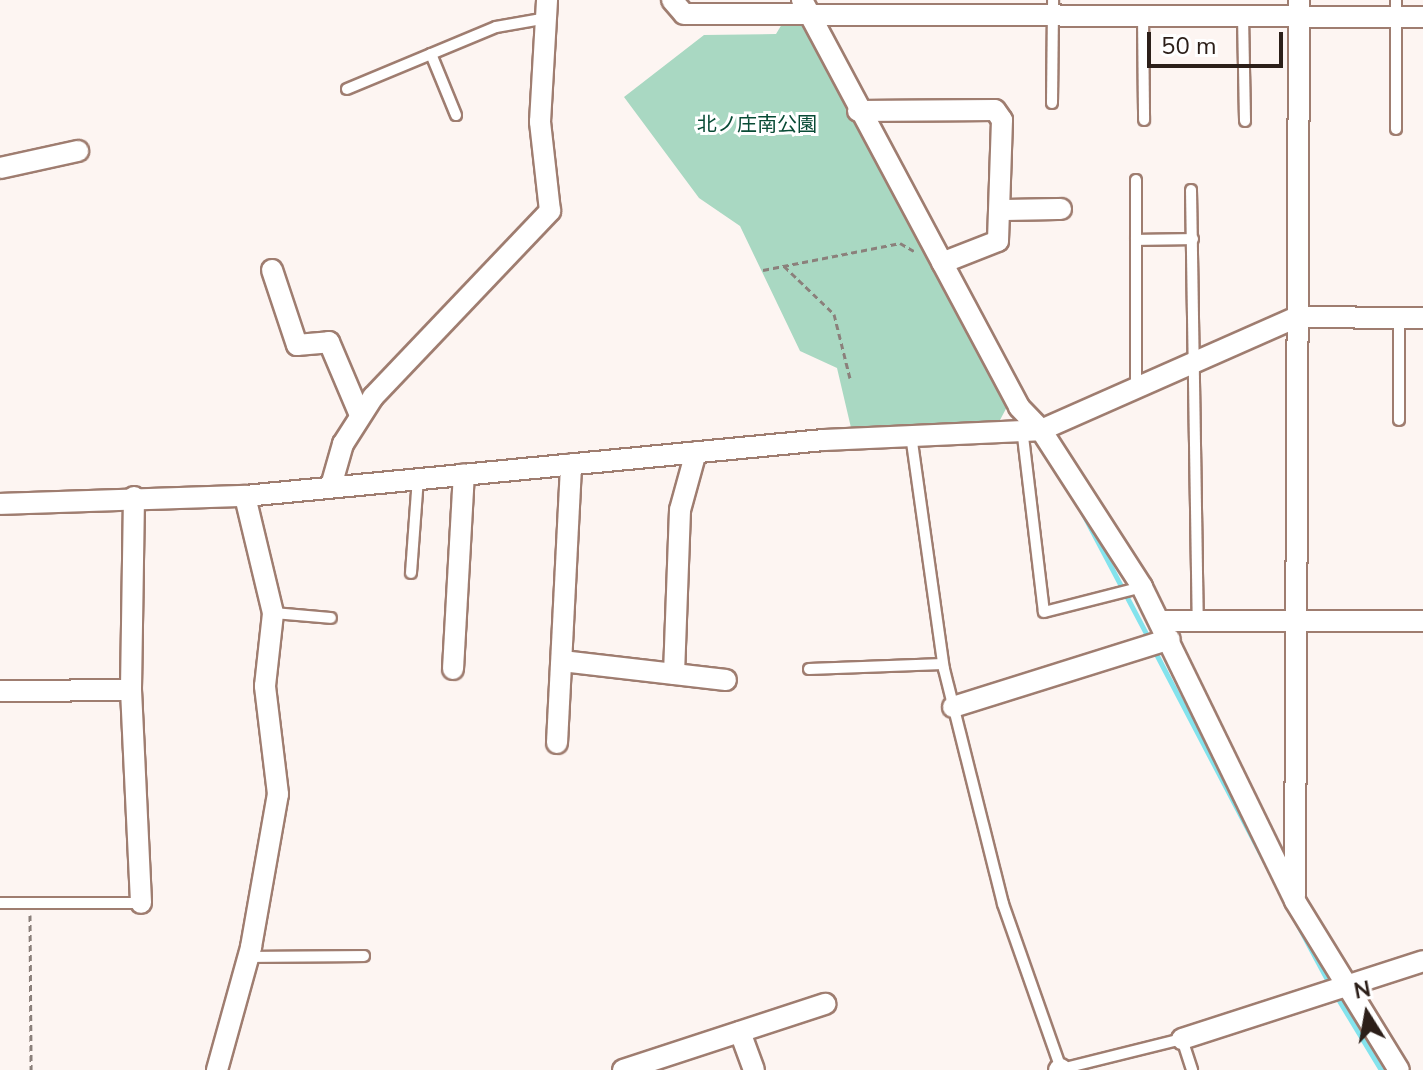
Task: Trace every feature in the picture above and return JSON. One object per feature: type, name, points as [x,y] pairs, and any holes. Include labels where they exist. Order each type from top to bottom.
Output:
[{"type":"street","points":[[672,0],[684,14],[806,7],[1139,11],[1188,8],[1243,16],[1299,8],[1396,8],[1423,17]]},
{"type":"street","points":[[806,7],[858,111],[1019,407],[1142,587],[1295,901],[1399,1070]]},
{"type":"street","points":[[1295,901],[1299,8]]},
{"type":"street","points":[[331,486],[360,415],[550,211],[540,122],[547,9]]},
{"type":"street","points":[[858,111],[995,110],[1002,120],[1002,210],[998,241],[942,263]]},
{"type":"street","points":[[0,168],[78,151]]},
{"type":"street","points":[[1002,210],[1061,209]]},
{"type":"street","points":[[272,270],[297,345],[329,342],[360,415]]},
{"type":"street","points":[[0,504],[134,497],[245,496],[696,452],[1032,429],[1297,317],[1423,318]]},
{"type":"street","points":[[674,674],[680,510],[696,452]]},
{"type":"street","points":[[557,743],[571,464]]},
{"type":"street","points":[[453,669],[464,474]]},
{"type":"street","points":[[217,1070],[248,957],[278,794],[265,686],[273,613],[245,496]]},
{"type":"street","points":[[134,497],[131,690],[141,903]]},
{"type":"street","points":[[953,707],[1165,630],[1198,621],[1423,621]]},
{"type":"street","points":[[562,661],[726,680]]},
{"type":"street","points":[[0,691],[131,690]]},
{"type":"street","points":[[1182,1039],[1344,983],[1423,961]]},
{"type":"street","points":[[623,1070],[825,1004]]},
{"type":"street","points":[[740,1032],[754,1070]]},
{"type":"lane","points":[[1052,103],[1053,8]]},
{"type":"lane","points":[[1396,8],[1396,129]]},
{"type":"lane","points":[[347,89],[547,9]]},
{"type":"lane","points":[[1139,11],[1144,120]]},
{"type":"lane","points":[[1243,16],[1245,121]]},
{"type":"lane","points":[[431,54],[456,115]]},
{"type":"lane","points":[[1136,180],[1136,387]]},
{"type":"lane","points":[[1191,190],[1197,359],[1198,621]]},
{"type":"lane","points":[[1136,240],[1193,239]]},
{"type":"lane","points":[[1399,317],[1399,420]]},
{"type":"lane","points":[[1032,429],[1044,612],[1142,587]]},
{"type":"lane","points":[[911,435],[943,664],[953,707],[1003,904],[1060,1069],[1182,1039],[1192,1070]]},
{"type":"lane","points":[[411,573],[418,478]]},
{"type":"lane","points":[[273,613],[331,618]]},
{"type":"lane","points":[[809,669],[943,664]]},
{"type":"lane","points":[[0,903],[141,903]]},
{"type":"lane","points":[[248,957],[364,956]]},
{"type":"path","points":[[763,270],[900,243],[942,263]]},
{"type":"path","points":[[784,266],[834,314],[850,378]]},
{"type":"path","points":[[30,904],[31,1070]]},
{"type":"green space","name":"北ノ庄南公園","points":[[785,19],[804,22],[1008,405],[1000,420],[852,432],[837,368],[800,351],[740,226],[699,198],[624,97],[704,35],[776,34]]},
{"type":"waterway","points":[[1082,512],[1150,641]]},
{"type":"waterway","points":[[1154,650],[1270,872]]},
{"type":"waterway","points":[[1293,916],[1330,985]]},
{"type":"waterway","points":[[1335,994],[1381,1070]]}]
